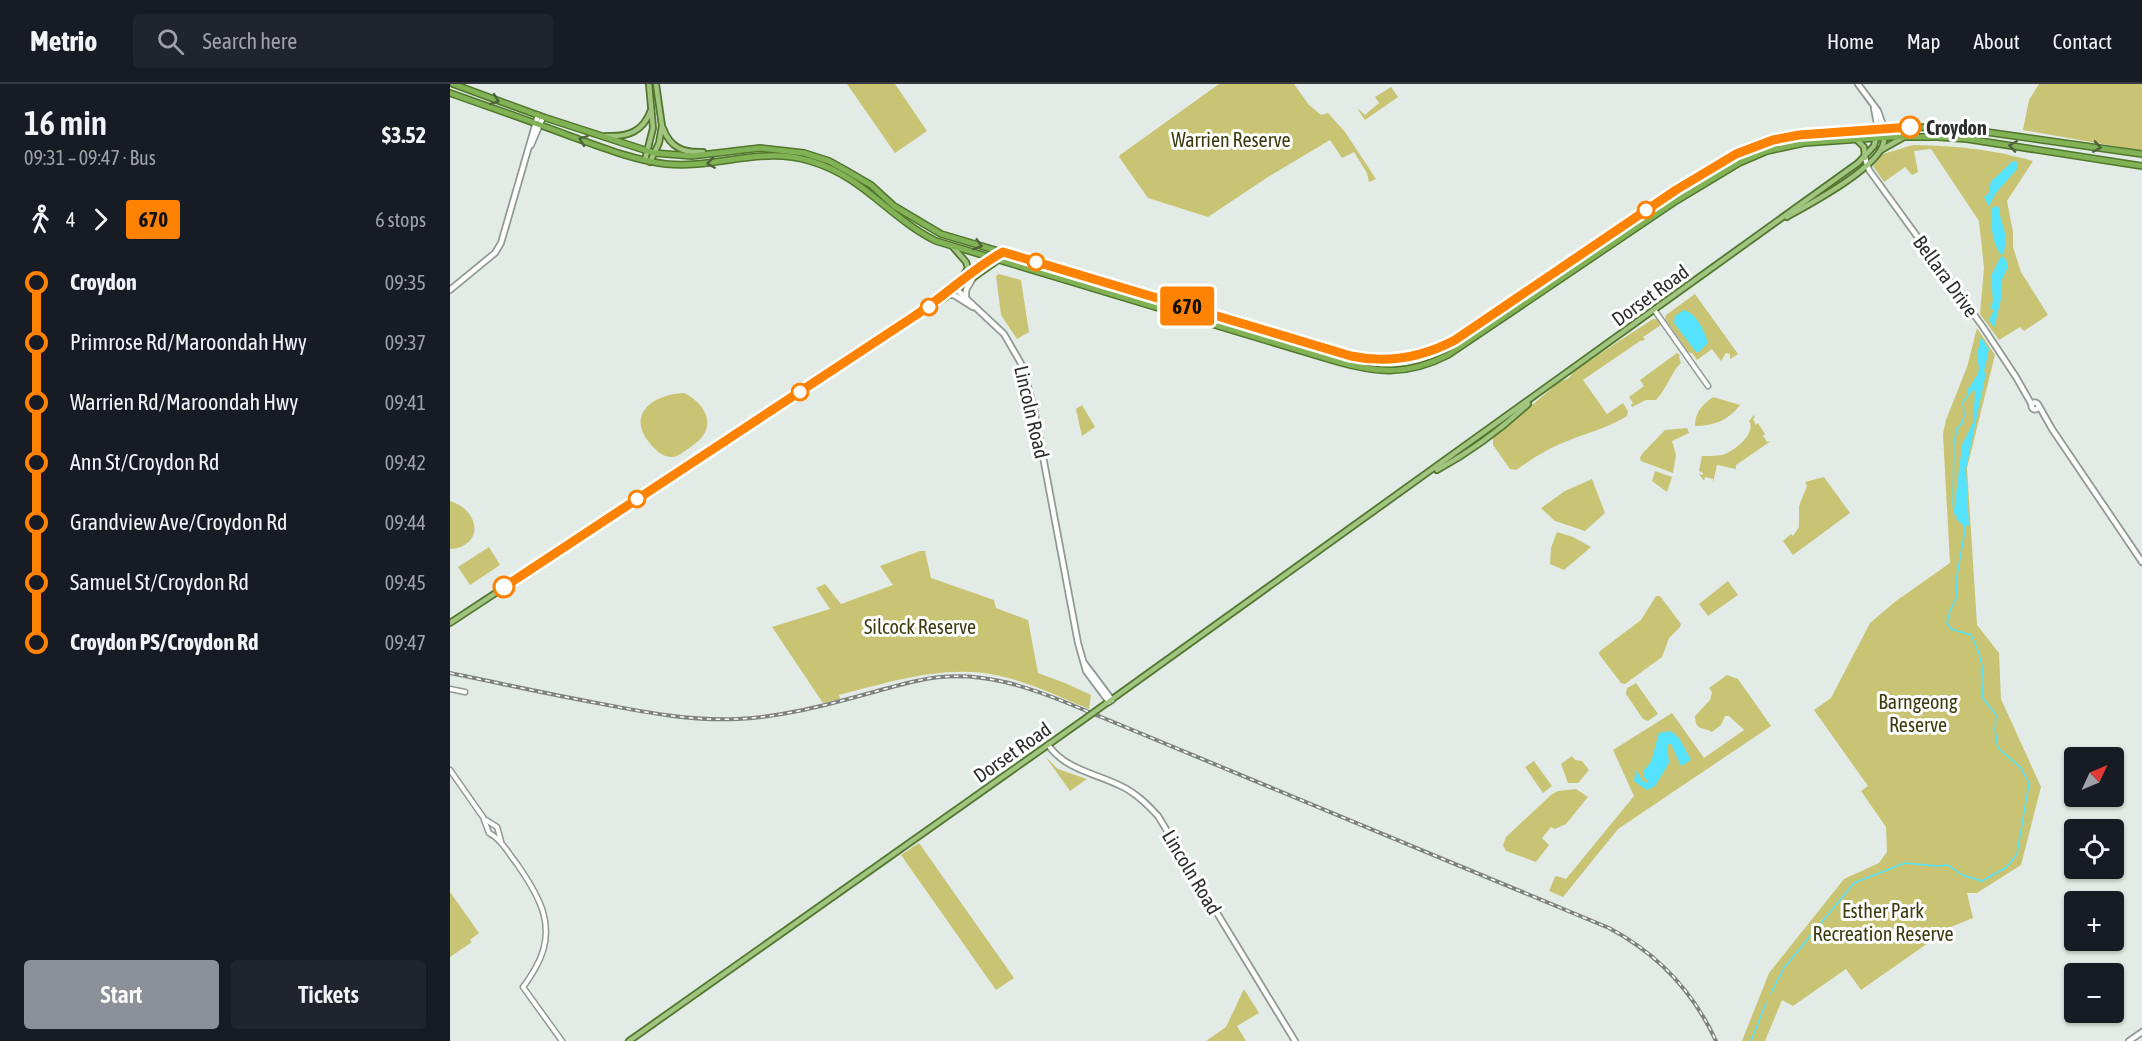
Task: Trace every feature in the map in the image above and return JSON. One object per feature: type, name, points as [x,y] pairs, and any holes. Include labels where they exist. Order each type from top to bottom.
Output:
[{"type":"highway","points":[[453,84],[654,153],[692,156],[773,148],[804,153],[829,161],[871,185],[894,206],[941,234],[1351,356],[1372,360],[1393,360],[1431,352],[1455,340],[1676,190],[1736,154],[1773,140],[1799,135],[1932,127],[2010,135],[2142,154]]},
{"type":"highway","points":[[450,93],[647,161],[696,165],[757,155],[809,160],[850,178],[919,232],[953,247],[1364,369],[1382,371],[1415,368],[1438,360],[1456,350],[1676,201],[1739,163],[1767,151],[1804,143],[1877,138],[1967,139],[2142,166]]},
{"type":"main road","points":[[647,161],[653,128],[649,84]]},
{"type":"main road","points":[[647,161],[659,143],[662,126],[656,84]]},
{"type":"main road","points":[[1858,84],[1874,107],[1881,129]]},
{"type":"main road","points":[[597,135],[632,134],[645,123],[652,106]]},
{"type":"main road","points":[[450,290],[499,247],[541,116]]},
{"type":"main road","points":[[653,128],[662,126]]},
{"type":"main road","points":[[662,126],[670,142],[684,151],[723,152]]},
{"type":"main road","name":"Dorset Road","points":[[1772,226],[1866,165],[1881,150],[1885,138],[1881,129]]},
{"type":"main road","name":"Dorset Road","points":[[630,1041],[1111,701],[1409,486],[1485,436],[1545,389],[1865,158],[1874,146],[1881,129]]},
{"type":"main road","points":[[1881,150],[1904,137]]},
{"type":"main road","points":[[1857,140],[1864,147],[1865,158]]},
{"type":"main road","name":"Bellara Drive","points":[[1865,158],[1866,165],[1983,327],[2142,562]]},
{"type":"main road","points":[[1851,168],[1855,174]]},
{"type":"main road","points":[[450,623],[949,295],[968,268],[966,262],[953,247]]},
{"type":"main road","points":[[932,305],[973,278],[1003,252]]},
{"type":"main road","points":[[960,280],[995,259]]},
{"type":"main road","points":[[966,298],[966,290],[973,278]]},
{"type":"main road","name":"Lincoln Road","points":[[955,288],[1004,334],[1014,347],[1023,367],[1028,382],[1070,604],[1086,671],[1099,692],[1111,701]]},
{"type":"main road","name":"Lincoln Road","points":[[949,295],[954,295],[986,315]]},
{"type":"main road","name":"Lincoln Road","points":[[1084,662],[1111,701]]},
{"type":"main road","points":[[1098,710],[1101,700],[1099,692]]},
{"type":"main road","name":"Lincoln Road","points":[[1048,745],[1055,755],[1066,763],[1127,789],[1158,816],[1295,1041]]},
{"type":"main road","points":[[2129,1041],[2142,1032]]},
{"type":"street","points":[[1655,311],[1708,387]]},
{"type":"street","points":[[450,689],[465,692]]},
{"type":"street","points":[[450,770],[483,818],[491,827],[498,828],[496,834]]},
{"type":"street","points":[[491,827],[489,833],[496,834],[538,896],[546,941],[544,953],[523,987],[562,1041]]},
{"type":"green space","points":[[847,84],[895,84],[927,131],[895,153]]},
{"type":"green space","name":"Warrien Reserve","points":[[1219,84],[1294,84],[1309,105],[1321,115],[1328,113],[1345,132],[1376,179],[1369,182],[1367,173],[1354,152],[1342,158],[1330,140],[1268,177],[1208,217],[1148,198],[1119,157],[1120,155]]},
{"type":"green space","points":[[2039,84],[2142,84],[2142,151],[2023,130],[2029,100]]},
{"type":"green space","points":[[1391,87],[1398,97],[1365,120],[1357,108],[1365,115],[1379,103],[1375,97]]},
{"type":"green space","points":[[1913,145],[1974,149],[2033,161],[2007,201],[2013,232],[2013,247],[2021,272],[2048,315],[2024,331],[2020,327],[1999,340],[1980,314],[1984,268],[1979,221],[1931,149],[1914,151],[1918,172],[1912,175],[1905,167],[1884,182],[1873,166],[1883,154]]},
{"type":"green space","points":[[999,274],[1021,280],[1029,332],[1017,339],[1001,315],[996,276]]},
{"type":"green space","points":[[1695,294],[1738,354],[1730,359],[1730,354],[1726,353],[1721,361],[1712,349],[1697,360],[1692,353],[1689,353],[1665,319],[1666,315]]},
{"type":"green space","points":[[1653,319],[1657,319],[1661,325],[1643,337],[1645,340],[1640,341],[1583,380],[1607,414],[1623,403],[1628,411],[1627,416],[1552,448],[1516,470],[1510,469],[1493,445],[1493,438],[1558,383],[1569,378],[1575,370]]},
{"type":"green space","name":"Barngeong Reserve","points":[[1977,328],[1995,355],[1967,468],[1977,625],[1999,653],[2001,699],[2041,787],[2021,865],[1977,893],[1967,893],[1973,918],[1951,927],[1861,990],[1846,969],[1793,1006],[1782,1000],[1765,1041],[1742,1041],[1769,973],[1844,879],[1879,863],[1887,852],[1886,827],[1861,791],[1868,786],[1814,710],[1831,698],[1870,623],[1896,601],[1950,563],[1943,434],[1946,420],[1967,367]]},
{"type":"green space","points":[[1677,353],[1680,355],[1681,363],[1660,396],[1656,400],[1646,400],[1632,407],[1633,403],[1629,397],[1644,386],[1640,380]]},
{"type":"green space","points":[[684,393],[696,400],[704,411],[707,417],[706,431],[688,449],[676,456],[668,457],[649,442],[643,432],[642,414],[654,401],[673,394]]},
{"type":"green space","points":[[1713,397],[1740,405],[1731,415],[1720,421],[1695,426],[1700,409]]},
{"type":"green space","points":[[1082,405],[1095,427],[1082,436],[1076,409]]},
{"type":"green space","points":[[1754,415],[1756,425],[1758,423],[1765,434],[1763,436],[1767,442],[1771,441],[1736,465],[1736,469],[1717,465],[1713,483],[1713,479],[1705,477],[1704,481],[1699,474],[1703,475],[1699,471],[1702,456],[1722,455],[1738,446],[1750,431],[1749,421]]},
{"type":"green space","points":[[1687,428],[1689,433],[1672,441],[1676,455],[1673,473],[1641,461],[1642,454],[1665,430]]},
{"type":"green space","points":[[1655,471],[1672,477],[1667,492],[1652,481]]},
{"type":"green space","points":[[1824,477],[1850,513],[1793,555],[1783,541],[1791,534],[1793,536],[1799,527],[1799,506],[1807,486],[1805,482]]},
{"type":"green space","points":[[1592,479],[1605,513],[1585,531],[1555,521],[1541,508],[1565,491]]},
{"type":"green space","points":[[450,501],[468,512],[474,527],[469,542],[450,549]]},
{"type":"green space","points":[[1557,532],[1573,537],[1591,547],[1564,570],[1550,564],[1551,548]]},
{"type":"green space","points":[[489,547],[500,565],[470,585],[458,567]]},
{"type":"green space","name":"Silcock Reserve","points":[[925,551],[931,578],[994,600],[996,608],[1028,620],[1038,673],[1091,695],[1089,709],[1038,688],[998,675],[966,672],[929,674],[892,681],[839,695],[840,699],[823,703],[772,627],[830,609],[816,588],[825,584],[841,604],[893,585],[880,566]]},
{"type":"green space","points":[[1728,581],[1738,595],[1708,616],[1699,604]]},
{"type":"green space","points":[[1656,596],[1660,596],[1681,624],[1680,627],[1669,638],[1662,657],[1625,684],[1621,683],[1599,654],[1600,651],[1641,620]]},
{"type":"green space","points":[[1727,675],[1738,679],[1771,726],[1618,829],[1563,897],[1549,891],[1555,877],[1566,879],[1634,796],[1613,750],[1672,713],[1704,758],[1744,730],[1729,716],[1725,716],[1721,725],[1712,732],[1698,727],[1696,721],[1695,716],[1710,700],[1712,692],[1709,688]]},
{"type":"green space","points":[[1636,683],[1658,714],[1648,721],[1643,719],[1626,694],[1627,688]]},
{"type":"green space","points":[[1045,756],[1058,769],[1087,779],[1070,791]]},
{"type":"green space","points":[[1572,756],[1575,760],[1582,761],[1589,770],[1578,783],[1568,783],[1561,764]]},
{"type":"green space","points":[[1534,761],[1552,786],[1543,793],[1525,767]]},
{"type":"green space","points":[[1576,789],[1588,797],[1566,824],[1555,829],[1551,827],[1542,838],[1549,845],[1536,862],[1506,851],[1503,845],[1506,837],[1551,795],[1558,791]]},
{"type":"green space","points":[[919,843],[1014,978],[996,990],[901,855]]},
{"type":"green space","points":[[450,892],[479,933],[470,940],[472,942],[450,957]]},
{"type":"green space","points":[[1244,989],[1259,1013],[1237,1026],[1246,1041],[1206,1041],[1226,1027]]},
{"type":"water","points":[[2013,161],[2018,162],[2017,169],[1995,194],[1989,207],[1984,197],[1989,193],[1991,181]]},
{"type":"water","points":[[1996,206],[2000,208],[2006,237],[2004,253],[2001,255],[1994,239],[1992,226],[1992,208]]},
{"type":"water","points":[[2001,256],[2006,259],[2008,267],[2001,282],[2001,299],[1994,328],[1989,320],[1994,310],[1990,308],[1993,301],[1991,276]]},
{"type":"water","points":[[1684,310],[1696,319],[1708,343],[1699,352],[1696,352],[1674,323],[1675,316]]},
{"type":"water","points":[[1981,337],[1989,349],[1966,469],[1969,526],[1962,525],[1954,511],[1962,445],[1973,423],[1975,391],[1972,390],[1968,394],[1967,391],[1978,374],[1977,355]]},
{"type":"water","points":[[1671,731],[1679,738],[1691,760],[1681,766],[1671,744],[1667,745],[1669,763],[1655,786],[1647,790],[1634,781],[1636,770],[1642,780],[1649,782],[1644,777],[1644,770],[1651,762],[1659,733]]},
{"type":"waterway","points":[[1771,993],[1784,968],[1854,883],[1905,863],[1948,865],[1962,875],[1982,881],[2007,867],[2017,854],[2029,783],[2021,768],[1998,748],[1995,730],[1996,715],[1982,697],[1982,665],[1971,635],[1951,629],[1947,623],[1957,596],[1956,581],[1965,530],[1964,525],[1956,518],[1953,504],[1954,442],[1957,429],[1964,416],[1963,402],[1973,389]]},
{"type":"waterway","points":[[1751,1041],[1766,1003]]},
{"type":"railway","points":[[450,673],[632,710],[719,719],[754,718],[788,713],[914,681],[941,677],[973,677],[1020,686],[1065,702],[1609,928],[1627,938],[1672,975],[1696,1006],[1716,1041]]},
{"type":"bus line","name":"670","points":[[504,587],[932,305],[960,280],[1003,252],[1351,356],[1372,360],[1393,360],[1431,352],[1455,340],[1676,190],[1736,154],[1773,140],[1799,135],[1910,127]]},
{"type":"place","name":"Croydon","points":[[1910,127]]},
{"type":"park label","name":"Esther Park Recreation Reserve","points":[[1883,922]]}]
